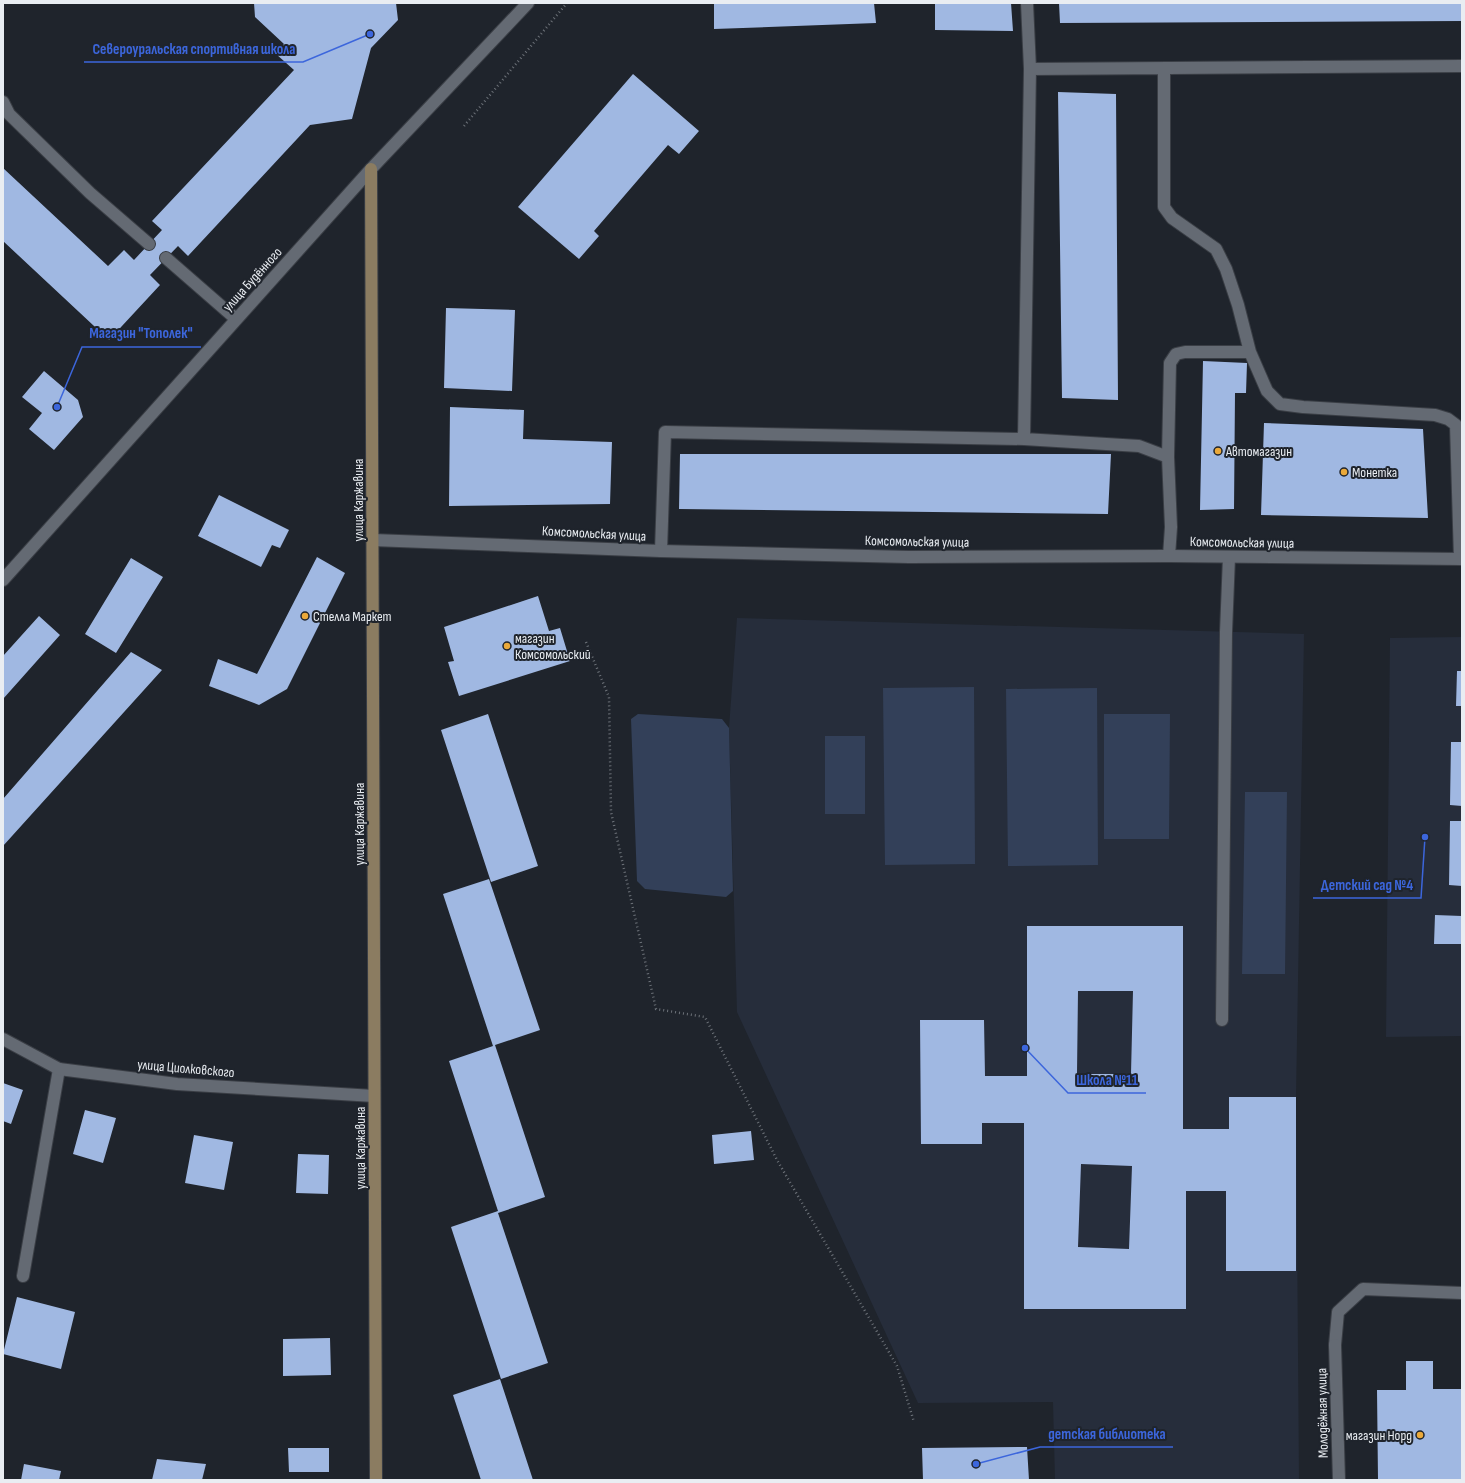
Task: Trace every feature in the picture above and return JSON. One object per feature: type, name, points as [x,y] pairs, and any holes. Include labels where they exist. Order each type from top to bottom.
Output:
[{"type":"street","name":"улица Будённого","points":[[3,580],[371,169],[528,3]]},
{"type":"street","points":[[1024,440],[1030,69],[1027,3]]},
{"type":"street","points":[[1030,69],[1462,66]]},
{"type":"street","points":[[1164,69],[1164,206],[1172,218],[1216,249],[1231,284],[1250,352],[1266,391],[1280,404],[1303,407],[1435,415],[1448,419],[1456,425],[1461,560]]},
{"type":"street","points":[[3,102],[9,114],[25,130],[90,193],[149,244]]},
{"type":"street","name":"улица Каржавина","points":[[371,169],[376,1480]]},
{"type":"street","points":[[166,258],[236,319]]},
{"type":"street","points":[[1169,556],[1170,527],[1168,457],[1170,363],[1176,354],[1185,352],[1250,352]]},
{"type":"street","points":[[661,551],[665,432],[1024,440],[1139,446],[1168,457]]},
{"type":"street","name":"Комсомольская улица","points":[[373,540],[661,551],[909,557],[1169,556],[1461,560]]},
{"type":"street","points":[[1222,1020],[1226,625],[1229,557]]},
{"type":"street","name":"улица Циолковского","points":[[3,1039],[59,1069],[177,1084],[374,1096]]},
{"type":"street","points":[[23,1276],[59,1069]]},
{"type":"street","name":"Молодёжная улица","points":[[1339,1480],[1335,1345],[1338,1312],[1364,1289],[1462,1293]]},
{"type":"path","points":[[464,126],[567,3]]},
{"type":"path","points":[[586,642],[609,697],[612,812],[656,1010],[704,1017],[777,1160],[897,1366],[914,1422]]},
{"type":"shaded area","points":[[737,618],[1304,634],[1296,1097],[1299,1480],[1055,1480],[1053,1402],[918,1403],[737,1012],[729,728]]},
{"type":"shaded area","points":[[1462,637],[1462,1036],[1386,1037],[1390,638]]},
{"type":"shaded area","points":[[974,687],[975,864],[885,865],[883,688]]},
{"type":"shaded area","points":[[1097,688],[1098,865],[1008,866],[1006,689]]},
{"type":"shaded area","points":[[638,714],[722,719],[729,728],[733,891],[726,897],[645,889],[637,881],[631,719]]},
{"type":"shaded area","points":[[1104,714],[1170,714],[1169,839],[1104,839]]},
{"type":"shaded area","points":[[825,736],[865,736],[865,814],[825,814]]},
{"type":"shaded area","points":[[1245,792],[1287,792],[1285,974],[1242,974]]},
{"type":"building","points":[[254,3],[396,3],[398,20],[371,48],[352,119],[310,125],[188,256],[178,246],[150,275],[160,285],[109,340],[3,241],[3,168],[108,266],[124,250],[134,260],[162,230],[152,221],[294,70],[276,54],[284,44],[255,17]]},
{"type":"building","points":[[714,3],[874,3],[876,23],[714,29]]},
{"type":"building","points":[[935,3],[1011,3],[1013,31],[935,30]]},
{"type":"building","points":[[1059,3],[1462,3],[1462,21],[1060,23]]},
{"type":"building","points":[[633,74],[699,131],[679,154],[668,145],[594,231],[599,236],[579,259],[518,207]]},
{"type":"building","points":[[1058,92],[1116,94],[1118,400],[1062,398]]},
{"type":"building","points":[[446,308],[515,310],[512,391],[444,388]]},
{"type":"building","name":"Автомагазин","points":[[1203,361],[1247,363],[1246,393],[1235,393],[1234,509],[1200,510]]},
{"type":"building","points":[[44,371],[78,400],[83,417],[54,450],[29,429],[42,413],[22,397]]},
{"type":"building","points":[[450,407],[524,410],[523,439],[612,442],[610,504],[449,506]]},
{"type":"building","name":"Монетка","points":[[1264,423],[1423,429],[1428,518],[1261,515]]},
{"type":"building","points":[[680,454],[1111,454],[1108,514],[679,509]]},
{"type":"building","points":[[219,495],[289,530],[280,548],[272,545],[261,567],[198,536]]},
{"type":"building","name":"Стелла Маркет","points":[[317,557],[345,573],[287,689],[259,705],[209,686],[218,659],[257,674]]},
{"type":"building","points":[[131,558],[163,577],[116,653],[85,634]]},
{"type":"building","name":"магазин Комсомольский","points":[[538,596],[549,631],[560,628],[570,661],[459,696],[448,662],[454,661],[444,627]]},
{"type":"building","points":[[39,616],[60,635],[3,699],[3,656]]},
{"type":"building","points":[[131,652],[162,670],[3,846],[3,799]]},
{"type":"building","points":[[1457,671],[1462,671],[1462,706],[1456,706]]},
{"type":"building","points":[[488,714],[538,866],[491,882],[441,730]]},
{"type":"building","points":[[1451,742],[1462,742],[1462,806],[1450,805]]},
{"type":"building","points":[[1450,821],[1462,821],[1462,886],[1449,885]]},
{"type":"building","points":[[489,879],[540,1030],[495,1045],[545,1197],[498,1213],[548,1363],[501,1379],[451,1227],[498,1211],[449,1061],[493,1046],[443,894]]},
{"type":"building","points":[[1435,915],[1462,916],[1462,944],[1434,944]]},
{"type":"building","points":[[1027,926],[1183,926],[1183,1129],[1229,1129],[1229,1097],[1296,1097],[1296,1271],[1226,1271],[1226,1191],[1186,1191],[1186,1309],[1024,1309],[1024,1123],[982,1123],[982,1144],[921,1144],[920,1020],[984,1020],[985,1076],[1027,1076]],"holes":[[[1078,991],[1133,991],[1131,1074],[1077,1074]],[[1081,1164],[1132,1166],[1129,1249],[1078,1247]]]},
{"type":"building","points":[[3,1083],[23,1090],[11,1124],[3,1121]]},
{"type":"building","points":[[85,1110],[116,1118],[103,1163],[73,1154]]},
{"type":"building","points":[[751,1131],[754,1160],[714,1164],[712,1135]]},
{"type":"building","points":[[194,1135],[233,1142],[224,1190],[185,1183]]},
{"type":"building","points":[[298,1154],[329,1155],[328,1194],[296,1193]]},
{"type":"building","points":[[17,1297],[75,1312],[61,1369],[3,1354]]},
{"type":"building","points":[[330,1338],[331,1375],[283,1376],[283,1339]]},
{"type":"building","name":"магазин Норд","points":[[1406,1361],[1433,1361],[1433,1389],[1462,1389],[1462,1480],[1378,1480],[1377,1390],[1406,1390]]},
{"type":"building","points":[[500,1379],[533,1480],[481,1480],[453,1395]]},
{"type":"building","points":[[1027,1447],[1029,1480],[923,1480],[922,1448]]},
{"type":"building","points":[[288,1448],[329,1448],[329,1472],[289,1472]]},
{"type":"building","points":[[157,1459],[206,1464],[202,1480],[152,1480]]},
{"type":"building","points":[[24,1464],[61,1471],[59,1480],[21,1480]]},
{"type":"place","name":"Североуральская спортивная школа","points":[[370,34]]},
{"type":"place","name":"Магазин \"Тополек\"","points":[[57,407]]},
{"type":"place","name":"Автомагазин","points":[[1218,451]]},
{"type":"place","name":"Монетка","points":[[1344,472]]},
{"type":"place","name":"Стелла Маркет","points":[[305,616]]},
{"type":"place","name":"магазин Комсомольский","points":[[507,646]]},
{"type":"place","name":"Детский сад №4","points":[[1425,837]]},
{"type":"place","name":"Школа №11","points":[[1025,1048]]},
{"type":"place","name":"магазин Норд","points":[[1420,1435]]},
{"type":"place","name":"детская библиотека","points":[[976,1464]]}]
